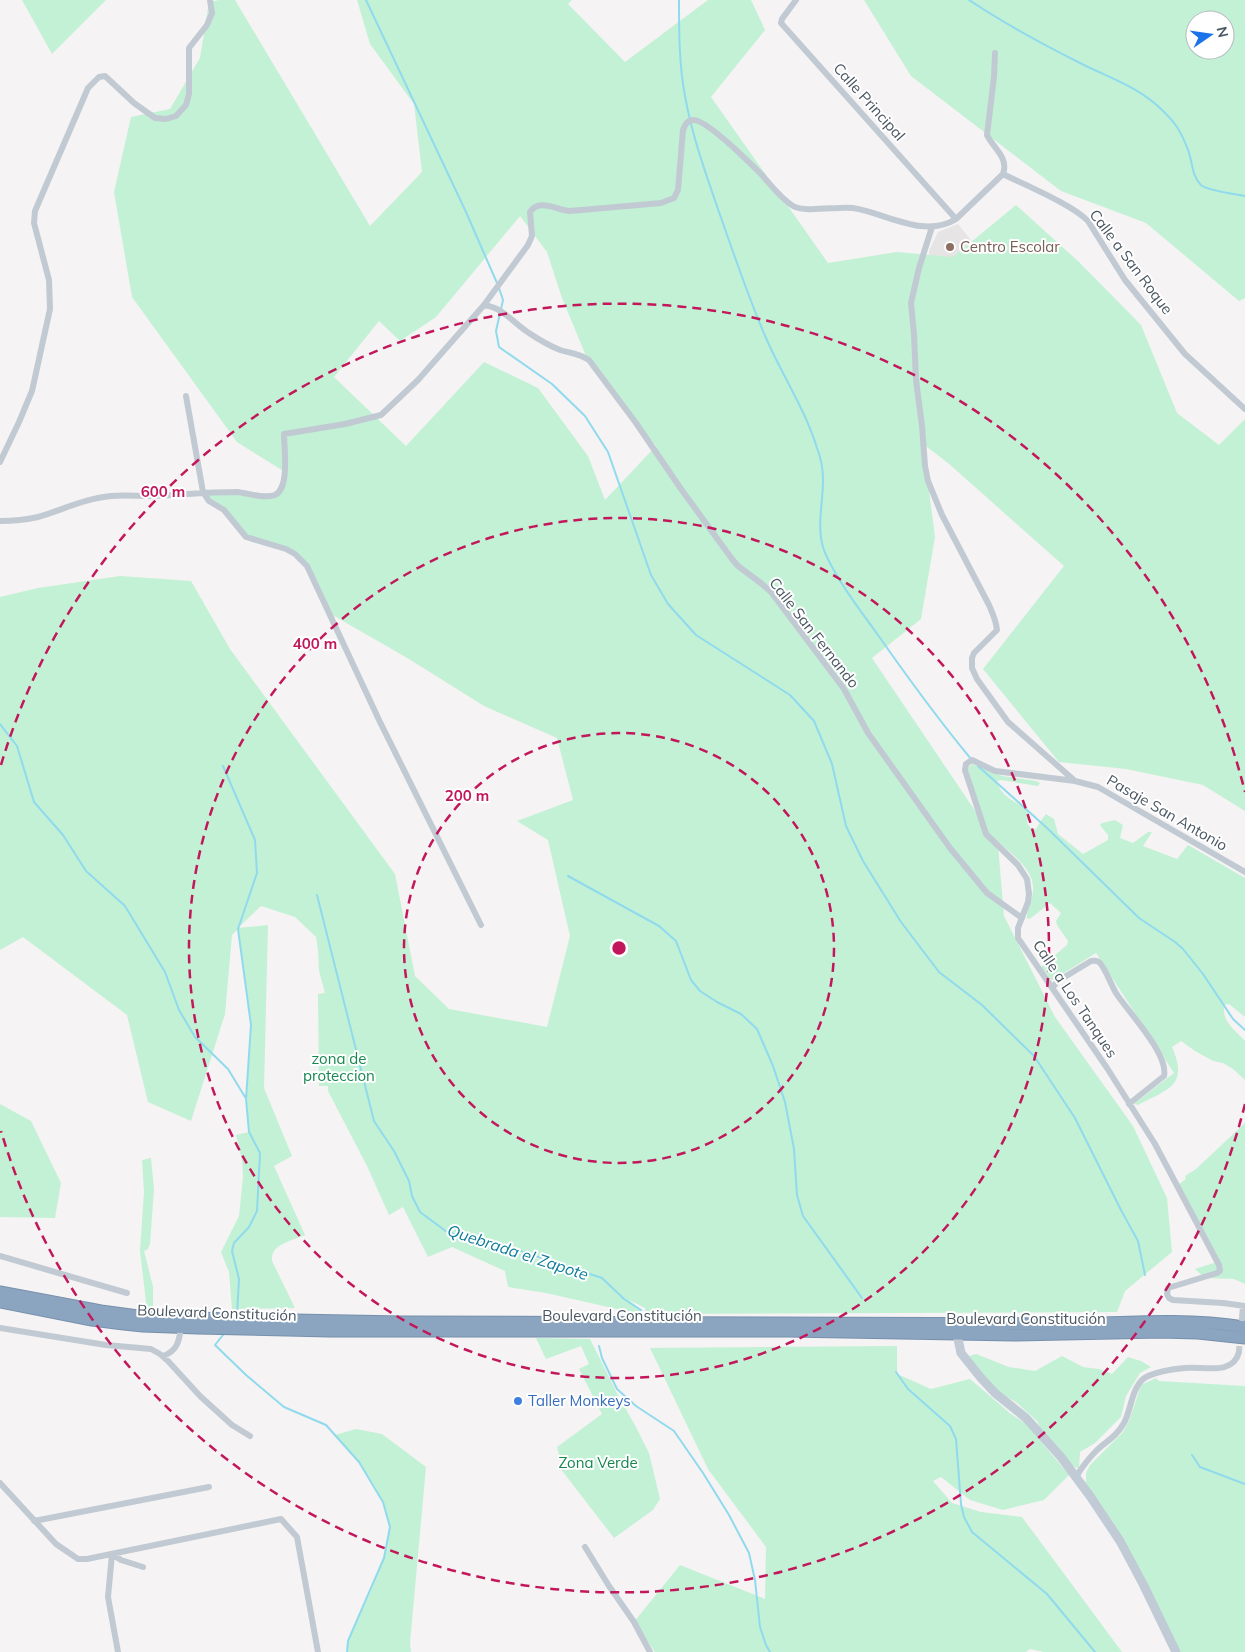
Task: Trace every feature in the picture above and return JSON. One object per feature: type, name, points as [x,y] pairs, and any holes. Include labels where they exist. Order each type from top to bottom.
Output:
[{"type":"highway","name":"Boulevard Constitución","points":[[0,1292],[101,1311],[138,1316],[187,1318],[402,1322],[1076,1324],[1153,1321],[1243,1323]]},
{"type":"highway","name":"Boulevard Constitución","points":[[0,1302],[108,1322],[181,1328],[330,1331],[788,1331],[957,1334],[1160,1332],[1198,1333],[1245,1338]]},
{"type":"street","points":[[0,462],[32,391],[50,309],[50,280],[34,223],[35,211],[88,88],[99,77],[105,76],[134,103],[155,118],[166,119],[176,116],[186,105],[189,94],[189,48],[207,25],[212,13],[210,0]]},
{"type":"street","name":"Calle Principal","points":[[796,0],[781,23],[956,219]]},
{"type":"street","points":[[0,521],[29,519],[79,503],[111,496],[149,496],[203,492],[240,492],[260,496],[275,495],[282,488],[285,472],[284,434],[345,424],[381,415],[418,380],[484,305],[528,245],[532,236],[530,212],[534,207],[544,205],[570,211],[661,203],[674,198],[678,190],[683,130],[686,124],[692,120],[703,123],[710,128],[748,161],[776,192],[796,208],[852,208],[872,212],[895,220],[932,227],[943,225],[956,219],[1003,174],[1005,166],[998,148],[987,135],[994,77],[994,53]]},
{"type":"street","name":"Calle a San Roque","points":[[1003,174],[1053,199],[1085,218],[1125,280],[1185,354],[1245,409]]},
{"type":"street","points":[[932,227],[919,268],[911,303],[916,380],[928,480],[942,515],[989,606],[997,626],[997,630],[974,652],[972,668],[977,679],[1008,722],[1075,781]]},
{"type":"street","name":"Calle San Fernando","points":[[484,305],[501,310],[528,333],[558,349],[583,356],[589,360],[636,423],[680,490],[738,566],[771,592],[844,689],[868,733],[950,848],[988,893],[1022,918]]},
{"type":"street","points":[[186,396],[203,492],[209,501],[224,510],[246,537],[286,549],[295,554],[307,566],[380,722],[481,925]]},
{"type":"street","name":"Calle a Los Tanques","points":[[1075,781],[996,771],[972,760],[966,764],[965,770],[986,834],[1018,865],[1027,879],[1029,894],[1018,938],[1155,1144],[1219,1265],[1220,1271],[1217,1273],[1168,1288],[1167,1294],[1169,1298],[1173,1300],[1222,1302],[1244,1306]]},
{"type":"street","name":"Pasaje San Antonio","points":[[1075,781],[1104,790],[1245,872]]},
{"type":"street","points":[[1052,988],[1058,981],[1091,961],[1095,960],[1100,963],[1116,993],[1153,1044],[1164,1068],[1165,1073],[1161,1079],[1129,1104]]},
{"type":"street","points":[[0,1256],[127,1294]]},
{"type":"street","points":[[1243,1323],[1244,1306]]},
{"type":"street","points":[[0,1328],[106,1345],[151,1349],[163,1356],[200,1396],[232,1425],[250,1436]]},
{"type":"street","points":[[163,1356],[170,1354],[175,1349],[179,1341],[181,1328]]},
{"type":"street","points":[[957,1334],[961,1352],[982,1378],[995,1393],[1026,1418],[1076,1477],[1120,1541],[1176,1652]]},
{"type":"street","points":[[1076,1477],[1085,1463],[1110,1441],[1126,1421],[1135,1391],[1143,1379],[1154,1374],[1183,1368],[1223,1368],[1232,1364],[1238,1357],[1239,1352]]},
{"type":"street","points":[[0,1482],[56,1544],[78,1558],[87,1559],[281,1519],[297,1537],[318,1652]]},
{"type":"street","points":[[34,1521],[209,1487]]},
{"type":"street","points":[[585,1547],[634,1622],[650,1652]]},
{"type":"street","points":[[112,1554],[122,1560],[143,1567]]},
{"type":"street","points":[[112,1554],[108,1597],[118,1652]]},
{"type":"shaded area","name":"Centro Escolar","points":[[958,224],[974,244],[939,271],[929,257],[929,251],[938,232]]},
{"type":"green space","points":[[22,0],[106,0],[52,54]]},
{"type":"green space","name":"zona de proteccion","points":[[235,0],[370,226],[422,172],[414,104],[370,44],[357,0],[572,0],[568,4],[625,62],[708,0],[751,0],[765,30],[711,97],[828,263],[897,252],[953,257],[1016,205],[1079,262],[1141,325],[1177,413],[1219,445],[1245,419],[1245,811],[1203,785],[1126,769],[1059,762],[983,669],[1064,566],[948,463],[923,444],[935,537],[921,619],[872,658],[984,824],[968,768],[972,764],[1002,776],[1040,783],[1038,786],[997,781],[998,786],[1005,794],[1028,810],[1027,823],[1031,829],[1036,829],[1046,814],[1054,819],[1058,834],[1083,854],[1108,840],[1108,835],[1100,825],[1115,820],[1123,825],[1120,838],[1133,843],[1148,832],[1152,832],[1143,846],[1177,859],[1188,845],[1245,878],[1245,1017],[1229,1004],[1224,1005],[1224,1011],[1227,1021],[1245,1041],[1245,1080],[1233,1069],[1223,1063],[1213,1061],[1181,1041],[1172,1047],[1177,1060],[1178,1070],[1177,1078],[1173,1085],[1138,1105],[1134,1104],[1174,1073],[1096,953],[1053,980],[1041,967],[1067,945],[1068,941],[1056,921],[1061,913],[1050,903],[1031,918],[1027,918],[1033,891],[1032,880],[1019,860],[995,839],[998,845],[1004,916],[1055,1017],[1133,1126],[1167,1198],[1172,1252],[1125,1291],[1117,1312],[646,1314],[645,1308],[629,1300],[641,1310],[639,1314],[546,1293],[508,1287],[505,1271],[452,1247],[428,1257],[403,1207],[389,1215],[367,1166],[328,1091],[328,1086],[319,1086],[318,994],[325,993],[319,971],[316,937],[295,917],[261,906],[238,928],[268,925],[264,1088],[292,1156],[274,1166],[305,1235],[278,1247],[272,1255],[272,1261],[295,1308],[232,1309],[229,1272],[221,1252],[239,1216],[243,1177],[242,1160],[236,1135],[249,1132],[246,1099],[251,1025],[238,929],[232,935],[225,1014],[191,1121],[148,1102],[127,1015],[23,937],[0,950],[0,597],[38,588],[120,576],[191,581],[230,649],[395,874],[415,976],[449,1009],[547,1027],[570,936],[548,840],[517,821],[573,800],[557,738],[484,706],[409,659],[329,613],[307,566],[295,554],[246,537],[203,492],[275,495],[285,472],[237,442],[132,297],[114,192],[131,117],[170,109],[200,58],[209,2]],"holes":[[[520,216],[547,252],[562,298],[591,368],[656,446],[605,500],[588,456],[538,388],[484,362],[406,446],[334,377],[379,321],[400,341],[436,317]],[[445,1230],[520,1251],[582,1272],[447,1232]]]},
{"type":"green space","points":[[864,0],[1245,0],[1245,298],[1239,301],[1146,223],[1061,191],[911,76]]},
{"type":"green space","points":[[0,1104],[31,1121],[61,1183],[55,1218],[0,1217]]},
{"type":"green space","points":[[1245,1123],[1245,1284],[1234,1279],[1205,1278],[1195,1269],[1220,1261],[1179,1184],[1186,1179],[1185,1176],[1196,1169]]},
{"type":"green space","points":[[151,1158],[154,1189],[150,1244],[148,1249],[144,1251],[153,1287],[153,1309],[147,1310],[140,1251],[144,1192],[142,1160]]},
{"type":"green space","name":"Zona Verde","points":[[536,1338],[590,1339],[649,1453],[660,1499],[653,1510],[614,1538],[560,1468],[565,1463],[560,1458],[557,1447],[602,1414],[579,1369],[589,1364],[581,1346],[546,1359]]},
{"type":"green space","points":[[897,1346],[897,1374],[931,1389],[970,1379],[1011,1414],[1026,1424],[1069,1475],[1044,1500],[1003,1510],[970,1500],[941,1477],[933,1481],[952,1503],[981,1512],[1022,1517],[1122,1652],[1044,1652],[1030,1649],[1026,1652],[655,1652],[634,1622],[680,1565],[765,1599],[766,1547],[708,1469],[650,1348]]},
{"type":"green space","points":[[976,1354],[1009,1367],[1035,1371],[1062,1356],[1083,1367],[1099,1369],[1112,1374],[1128,1357],[1141,1361],[1151,1367],[1140,1373],[1126,1396],[1121,1417],[1095,1443],[1080,1452],[1079,1469],[1071,1465],[1044,1435],[1037,1421],[1017,1403],[990,1386],[969,1356]]},
{"type":"green space","points":[[1156,1378],[1159,1381],[1245,1386],[1245,1652],[1180,1652],[1112,1521],[1086,1483],[1086,1473],[1090,1465],[1123,1432],[1129,1421],[1141,1385]]},
{"type":"green space","points":[[356,1429],[382,1434],[426,1467],[410,1643],[411,1652],[347,1652],[348,1641],[381,1568],[389,1538],[387,1514],[376,1489],[361,1466],[335,1435]]},
{"type":"waterway","points":[[366,0],[466,212],[497,283]]},
{"type":"waterway","points":[[679,0],[682,72],[691,126],[753,307],[772,352],[800,406],[820,456],[823,480],[820,528],[826,555],[837,576],[857,606],[923,698],[971,759]]},
{"type":"waterway","points":[[969,0],[1039,42],[1123,84],[1152,101],[1170,118],[1183,137],[1190,155],[1195,177],[1201,185],[1215,191],[1245,196]]},
{"type":"waterway","points":[[499,288],[503,300],[496,331],[499,347],[552,384],[585,416],[608,452],[651,575],[668,604],[696,635],[790,695],[814,721],[832,764],[846,826],[863,861],[901,922],[939,972],[982,1005],[1034,1056],[1075,1118],[1138,1241],[1145,1275]]},
{"type":"waterway","points":[[0,724],[17,746],[34,802],[63,835],[86,871],[125,906],[165,972],[179,1010],[195,1037],[228,1069],[245,1097]]},
{"type":"waterway","points":[[223,766],[255,840],[257,873],[238,929],[251,1025],[246,1099],[249,1132],[260,1153],[257,1211],[249,1227],[234,1243],[232,1251],[239,1279],[237,1314]]},
{"type":"waterway","points":[[978,766],[1047,828],[1139,918],[1183,949],[1203,974],[1233,1019],[1245,1030]]},
{"type":"waterway","points":[[568,876],[659,926],[676,941],[691,980],[700,991],[741,1014],[757,1029],[773,1066],[785,1102],[794,1149],[797,1195],[803,1216],[862,1298]]},
{"type":"waterway","name":"Quebrada el Zapote","points":[[317,895],[374,1121],[394,1151],[409,1181],[412,1196],[420,1212],[447,1232],[520,1251],[602,1278],[624,1299],[641,1310],[639,1314]]},
{"type":"waterway","points":[[223,1335],[215,1345],[246,1375],[284,1407],[326,1425],[359,1462],[383,1502],[390,1527],[384,1558],[348,1641],[347,1652]]},
{"type":"waterway","name":"Quebrada el Zapote","points":[[599,1346],[602,1358],[617,1389],[636,1406],[674,1431],[729,1515],[749,1553],[755,1580],[760,1627],[770,1652]]},
{"type":"waterway","points":[[896,1372],[908,1389],[950,1426],[956,1439],[961,1504],[964,1517],[972,1532],[1047,1594],[1095,1652]]},
{"type":"waterway","points":[[1192,1455],[1200,1467],[1245,1484]]},
{"type":"tunnel","points":[[1239,1352],[1240,1335]]},
{"type":"place","name":"Centro Escolar","points":[[950,247]]},
{"type":"place","name":"Taller Monkeys","points":[[518,1401]]}]
